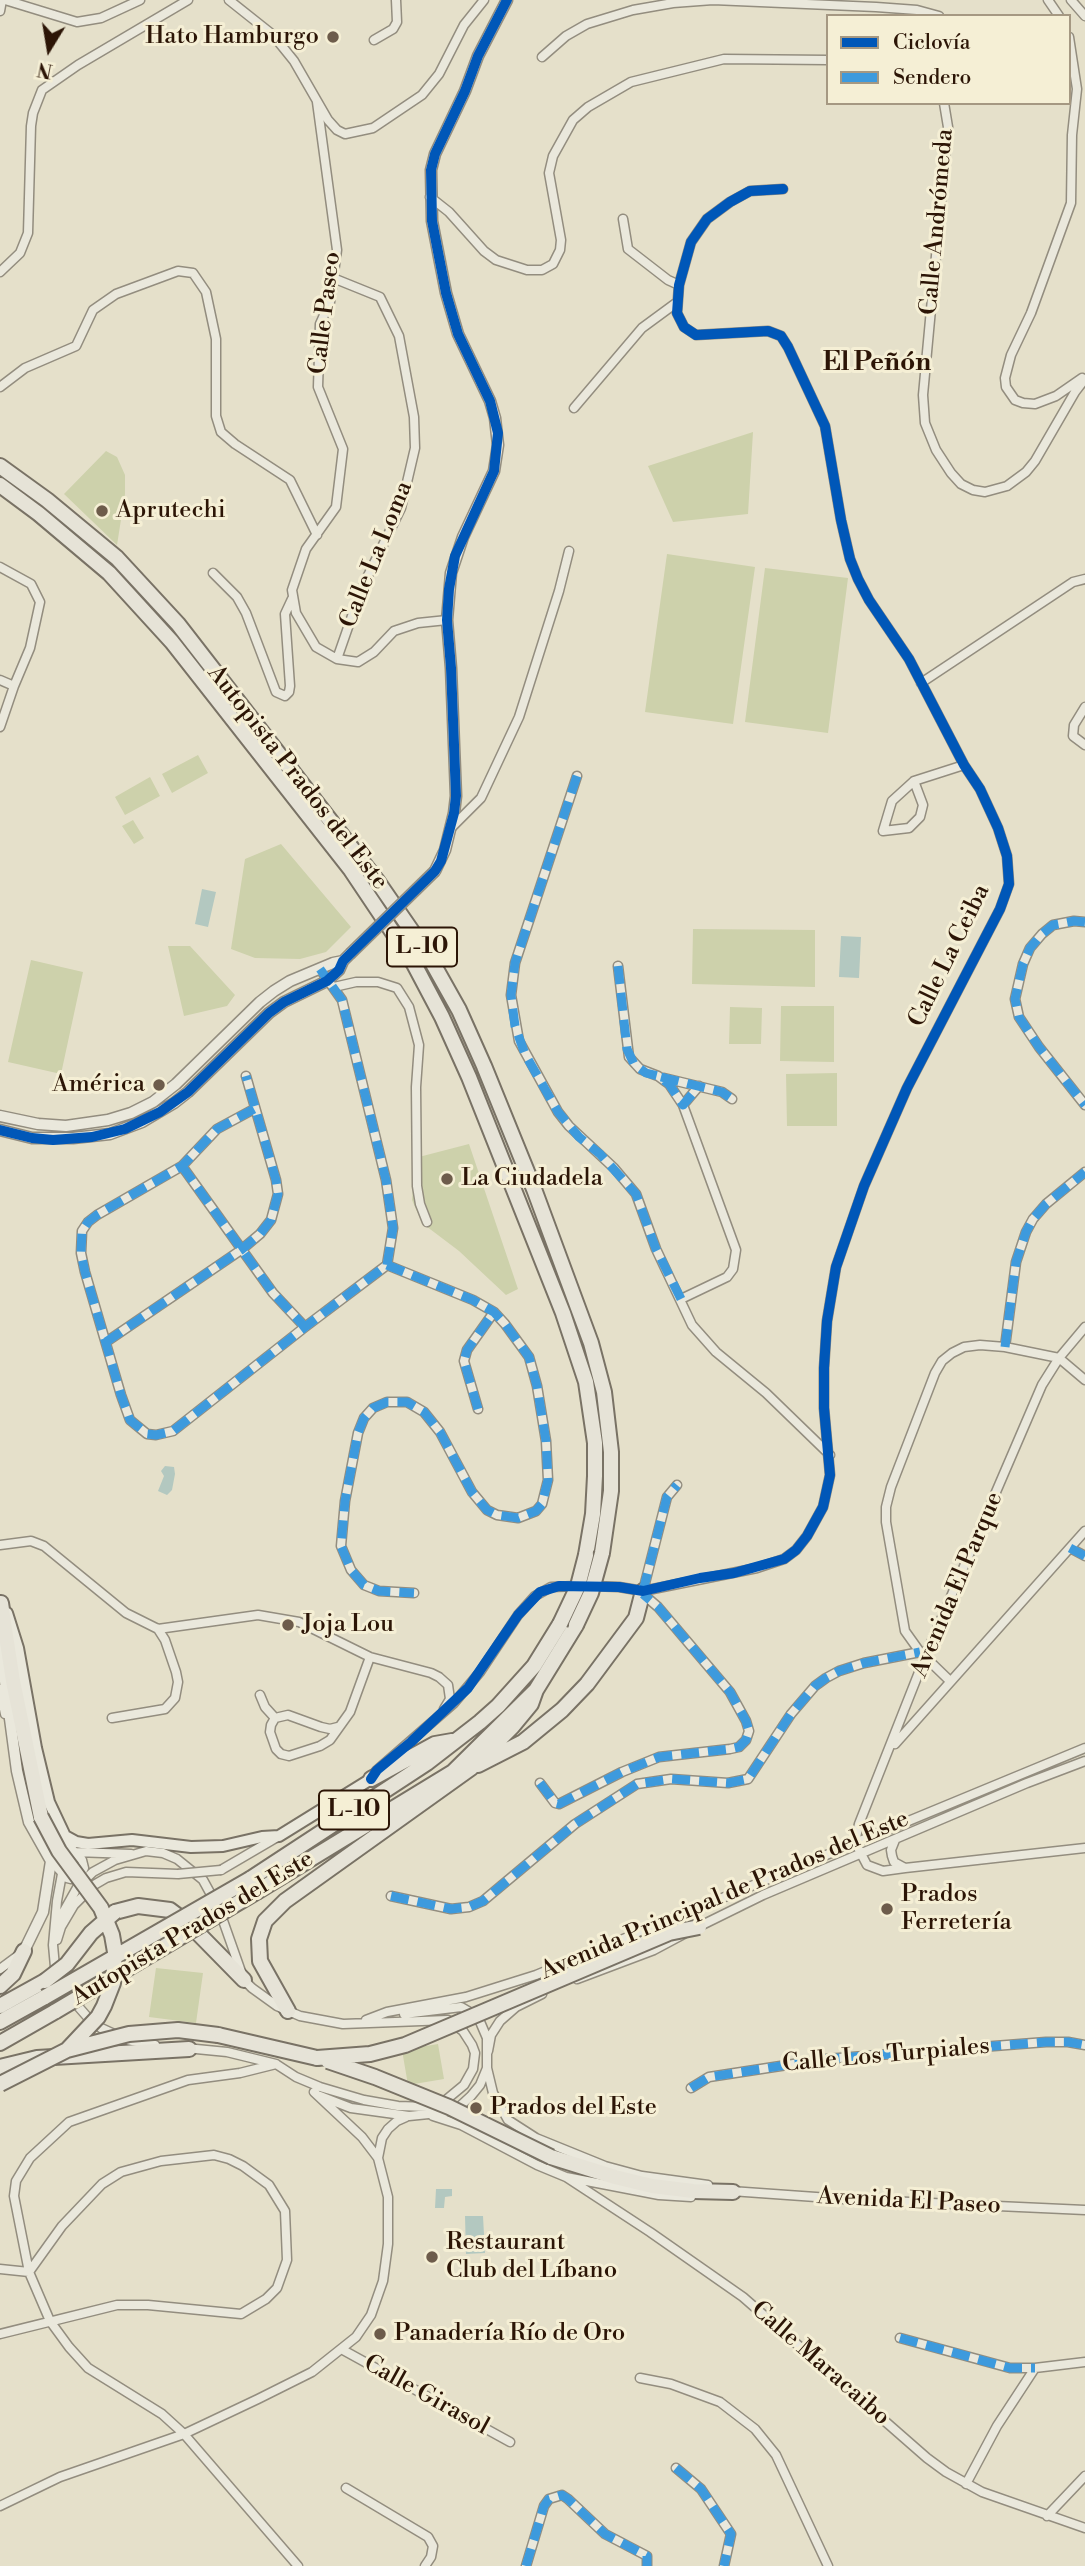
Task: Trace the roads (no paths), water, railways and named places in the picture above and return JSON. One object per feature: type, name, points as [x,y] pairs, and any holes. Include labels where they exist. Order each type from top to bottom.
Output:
[{"type":"highway","name":"Autopista Prados del Este","points":[[0,466],[65,514],[117,558],[178,624],[378,882],[427,953],[459,1010],[484,1066],[575,1296],[604,1392],[612,1460],[611,1491],[602,1553],[591,1593],[576,1625],[536,1690],[453,1772],[0,2043]]},
{"type":"highway","name":"Autopista Prados del Este","points":[[0,485],[109,573],[172,642],[351,870],[414,964],[469,1077],[563,1313],[586,1382],[591,1407],[595,1460],[593,1514],[586,1555],[570,1606],[534,1666],[498,1706],[457,1740],[250,1879],[0,2022]]},
{"type":"highway","points":[[453,1772],[488,1761],[523,1742],[579,1693],[598,1672],[636,1618],[643,1592]]},
{"type":"highway","points":[[0,1601],[13,1681],[58,1851],[101,1908],[112,1935],[115,1952],[113,1983],[104,2006],[98,2017],[67,2050]]},
{"type":"highway","points":[[288,2011],[260,1961],[259,1939],[265,1921],[285,1901],[471,1768],[512,1727],[531,1704],[536,1690]]},
{"type":"highway","points":[[371,1779],[435,1744],[457,1740]]},
{"type":"highway","points":[[0,2006],[45,1981],[67,1964],[91,1933],[115,1912],[138,1906],[170,1910],[190,1925],[244,1980]]},
{"type":"highway","points":[[317,2058],[370,2054],[405,2045],[668,1933],[699,1927]]},
{"type":"highway","points":[[0,1986],[13,1973],[24,1951]]},
{"type":"highway","points":[[0,2084],[67,2050],[129,2034],[178,2030],[218,2035],[317,2058],[375,2077],[449,2107],[551,2157],[604,2174],[652,2186],[693,2192],[733,2192]]},
{"type":"highway","points":[[0,2067],[50,2057],[189,2049]]},
{"type":"main road","points":[[48,1817],[65,1836],[88,1844],[132,1840],[191,1847],[223,1846],[279,1836],[371,1779]]},
{"type":"street","points":[[0,11],[3,0],[77,22],[101,18],[140,0]]},
{"type":"street","points":[[0,272],[20,254],[28,233],[31,126],[42,90],[78,65],[188,0]]},
{"type":"street","points":[[229,0],[272,35],[293,61],[328,120],[345,134],[373,128],[412,103],[430,87],[464,26],[484,0]]},
{"type":"street","points":[[374,40],[393,29],[397,22],[396,0]]},
{"type":"street","points":[[330,984],[347,957],[435,871],[441,861],[454,813],[456,777],[447,620],[449,589],[455,556],[494,471],[498,433],[490,401],[452,317],[436,240],[430,197],[431,170],[435,155],[488,35],[507,0]]},
{"type":"street","points":[[1071,0],[1085,16]]},
{"type":"street","points":[[542,57],[566,36],[587,24],[633,10],[673,3],[713,1],[876,7],[917,10],[932,14]]},
{"type":"street","points":[[1071,50],[1077,89],[1072,135],[1070,203],[1031,313],[1011,355],[1005,378],[1006,387],[1015,400],[1035,404],[1056,396],[1085,378]]},
{"type":"street","points":[[430,197],[449,212],[484,251],[496,260],[527,270],[542,270],[553,264],[560,250],[561,240],[549,173],[553,156],[573,120],[589,107],[631,82],[724,59],[826,61]]},
{"type":"street","points":[[1071,83],[1077,89]]},
{"type":"street","name":"Calle Paseo","points":[[213,573],[237,597],[246,613],[276,692],[285,696],[290,686],[285,614],[306,549],[336,507],[343,449],[318,387],[320,324],[330,302],[337,250],[317,102]]},
{"type":"street","name":"Calle Andrómeda","points":[[944,105],[948,127],[923,396],[925,423],[936,450],[961,484],[985,492],[1007,486],[1027,472],[1035,461],[1074,392],[1085,378]]},
{"type":"street","points":[[574,408],[642,328],[676,303],[691,242],[707,219],[750,191],[783,189]]},
{"type":"street","points":[[623,219],[628,249],[668,280],[679,285]]},
{"type":"street","points":[[0,387],[25,368],[76,346],[93,310],[116,294],[178,271],[192,273],[206,292],[216,339],[216,416],[221,432],[290,480],[317,535]]},
{"type":"street","name":"Calle La Loma","points":[[333,278],[380,297],[399,336],[414,417],[415,448],[401,508],[361,590],[337,659]]},
{"type":"street","name":"Calle La Ceiba","points":[[371,1779],[377,1770],[468,1688],[518,1615],[540,1592],[559,1586],[619,1587],[643,1592],[757,1568],[784,1559],[796,1550],[807,1536],[823,1507],[830,1475],[824,1408],[824,1368],[827,1321],[836,1267],[864,1185],[907,1088],[1000,909],[1009,884],[1007,856],[998,828],[980,789],[964,765],[909,659],[869,600],[850,559],[825,426],[788,347],[781,336],[768,331],[696,335],[684,327],[677,313],[676,303]]},
{"type":"street","points":[[450,829],[481,798],[519,717],[569,551]]},
{"type":"street","points":[[0,567],[31,584],[40,602],[30,648],[0,727]]},
{"type":"street","points":[[921,683],[1073,582],[1085,579]]},
{"type":"street","points":[[292,599],[296,613],[316,647],[337,659],[358,662],[374,652],[394,631],[418,623],[447,620]]},
{"type":"street","points":[[0,680],[14,685]]},
{"type":"street","points":[[1085,707],[1074,725],[1073,736],[1085,745]]},
{"type":"street","points":[[914,781],[923,805],[920,817],[909,828],[883,831],[892,801],[914,781],[964,765]]},
{"type":"street","points":[[577,776],[515,963],[512,995],[515,1026],[525,1054],[558,1112],[636,1194],[656,1249],[692,1325],[716,1352],[766,1393],[830,1455]]},
{"type":"street","points":[[1085,922],[1054,925],[1042,934],[1030,948],[1023,964],[1015,999],[1019,1017],[1039,1048],[1085,1105]]},
{"type":"street","points":[[0,1116],[38,1124],[66,1126],[108,1120],[131,1113],[153,1102],[176,1084],[274,991],[290,981],[347,957]]},
{"type":"street","points":[[618,966],[629,1057],[640,1069],[722,1092],[732,1099]]},
{"type":"street","points":[[254,1109],[217,1129],[182,1166],[97,1215],[82,1231],[80,1253],[130,1420],[139,1428],[156,1435],[173,1431],[387,1265],[392,1248],[393,1228],[389,1193],[342,1000],[320,969]]},
{"type":"street","points":[[0,1130],[32,1138],[74,1139],[110,1134],[142,1122],[188,1092],[269,1013],[284,1002],[330,984],[378,982],[397,988],[409,1007],[419,1045],[416,1087],[417,1186],[427,1222]]},
{"type":"street","points":[[106,1342],[241,1250],[260,1234],[271,1220],[278,1194],[246,1076]]},
{"type":"street","points":[[658,1076],[669,1084],[683,1105],[736,1250],[733,1269],[727,1277],[681,1299]]},
{"type":"street","points":[[683,1105],[699,1086]]},
{"type":"street","points":[[182,1166],[273,1293],[305,1327]]},
{"type":"street","points":[[1005,1346],[1016,1262],[1026,1232],[1046,1204],[1085,1172]]},
{"type":"street","points":[[387,1265],[473,1300],[494,1312],[529,1357],[537,1385],[546,1441],[546,1495],[536,1511],[518,1518],[497,1515],[487,1510],[472,1492],[440,1432],[424,1412],[407,1402],[387,1402],[373,1408],[364,1418],[358,1433],[345,1502],[341,1546],[351,1570],[363,1585],[379,1591],[414,1593]]},
{"type":"street","points":[[478,1409],[464,1361],[467,1350],[494,1312]]},
{"type":"street","name":"Avenida El Parque","points":[[855,1842],[863,1812],[891,1749],[923,1655],[1042,1385],[1085,1327]]},
{"type":"street","points":[[950,1681],[923,1655],[905,1631],[886,1507],[935,1374],[942,1361],[964,1346],[1005,1346],[1059,1359],[1085,1380]]},
{"type":"street","points":[[540,1783],[555,1803],[559,1804],[622,1772],[659,1757],[730,1749],[739,1747],[746,1740],[749,1731],[746,1721],[730,1692],[643,1592],[667,1497],[677,1485]]},
{"type":"street","points":[[891,1749],[1085,1531]]},
{"type":"street","points":[[0,1545],[31,1541],[44,1546],[126,1613],[158,1629],[165,1640],[176,1672],[178,1682],[175,1698],[165,1709],[112,1718]]},
{"type":"street","points":[[1070,1548],[1085,1556]]},
{"type":"street","points":[[158,1629],[258,1615],[299,1622],[370,1657],[431,1673],[444,1681],[448,1685],[450,1699],[442,1713]]},
{"type":"street","points":[[0,1644],[17,1771],[29,1822],[51,1861],[62,1874],[71,1879],[81,1874],[84,1865],[48,1817]]},
{"type":"street","points":[[391,1896],[452,1909],[469,1907],[483,1901],[575,1824],[637,1784],[671,1779],[728,1783],[748,1779],[791,1714],[815,1686],[826,1678],[864,1662],[923,1655]]},
{"type":"street","points":[[338,1727],[321,1727],[288,1715],[275,1718],[271,1732],[276,1749],[289,1756],[330,1740],[349,1712],[370,1657]]},
{"type":"street","points":[[0,1689],[10,1723]]},
{"type":"street","points":[[260,1695],[265,1707],[275,1718]]},
{"type":"street","name":"Avenida Principal de Prados del Este","points":[[358,2023],[387,2012],[466,1997],[536,1975],[1085,1748]]},
{"type":"street","name":"Avenida Principal de Prados del Este","points":[[488,2051],[495,2028],[516,2007],[548,1991],[654,1950],[763,1895],[1085,1761]]},
{"type":"street","points":[[53,1956],[61,1927],[70,1912],[99,1882],[126,1872],[178,1874],[221,1870],[279,1836]]},
{"type":"street","points":[[895,1839],[892,1856],[899,1866],[905,1868]]},
{"type":"street","points":[[855,1842],[867,1865],[874,1870],[1085,1849]]},
{"type":"street","points":[[75,1852],[134,1854]]},
{"type":"street","points":[[55,1927],[78,1886],[93,1872],[134,1854],[163,1853],[177,1859],[209,1888],[227,1927],[244,1980],[260,1995],[288,2011],[313,2019],[358,2023],[448,2020],[463,2031],[472,2045],[475,2060],[470,2078],[446,2101],[434,2106],[417,2107],[364,2101],[296,2077]]},
{"type":"street","points":[[0,1969],[24,1951],[43,1912],[51,1861]]},
{"type":"street","points":[[0,2506],[60,2477],[184,2434],[312,2372],[343,2350],[371,2315],[383,2281],[388,2244],[388,2197],[378,2158],[362,2137],[296,2077],[276,2064],[227,2052],[136,2043],[90,2020],[69,1996],[55,1967],[55,1927],[62,1874]]},
{"type":"street","points":[[314,2092],[351,2108],[409,2116],[448,2112],[464,2104],[480,2085],[487,2068],[488,2051],[483,2025],[478,2017],[460,2007],[398,2014],[358,2023]]},
{"type":"street","name":"Calle Los Turpiales","points":[[691,2088],[709,2077],[826,2059],[1046,2042],[1085,2045]]},
{"type":"street","points":[[276,2064],[240,2073],[188,2080],[98,2110],[69,2123],[30,2158],[16,2181],[14,2196],[29,2272],[50,2321],[88,2368],[162,2414],[184,2434],[298,2566]]},
{"type":"street","name":"Avenida El Paseo","points":[[487,2068],[493,2093],[509,2120],[536,2138],[605,2166],[642,2176],[715,2186],[733,2192]]},
{"type":"street","name":"Avenida El Paseo","points":[[430,2115],[461,2125],[537,2165],[566,2177],[659,2195],[688,2197],[733,2192],[1085,2210]]},
{"type":"street","points":[[378,2158],[382,2138],[388,2129],[409,2116]]},
{"type":"street","points":[[0,2334],[117,2305],[148,2305],[241,2314],[266,2300],[277,2288],[287,2260],[285,2211],[269,2185],[250,2170],[229,2159],[214,2155],[198,2156],[138,2166],[121,2172],[102,2184],[62,2225],[29,2272]]},
{"type":"street","name":"Calle Maracaibo","points":[[566,2177],[743,2297],[927,2458],[966,2484],[1085,2528]]},
{"type":"street","points":[[0,2269],[29,2272]]},
{"type":"street","points":[[900,2338],[1010,2368],[1085,2362]]},
{"type":"street","name":"Calle Girasol","points":[[343,2350],[510,2442]]},
{"type":"street","points":[[966,2484],[997,2426],[1035,2368]]},
{"type":"street","points":[[640,2378],[671,2384],[720,2402],[755,2429],[776,2455],[828,2566]]},
{"type":"street","points":[[676,2468],[701,2489],[730,2534],[723,2566]]},
{"type":"street","points":[[1047,2516],[1085,2476]]},
{"type":"street","points":[[346,2488],[428,2537],[433,2546],[431,2557],[425,2566]]},
{"type":"street","points":[[526,2566],[544,2506],[549,2499],[562,2495],[605,2534],[647,2556],[647,2566]]},
{"type":"place","name":"Hato Hamburgo","points":[[333,37]]},
{"type":"place","name":"Aprutechi","points":[[102,511]]},
{"type":"place","name":"América","points":[[159,1085]]},
{"type":"place","name":"La Ciudadela","points":[[447,1179]]},
{"type":"place","name":"Joja Lou","points":[[288,1625]]},
{"type":"place","name":"Prados Ferretería","points":[[887,1909]]},
{"type":"place","name":"Prados del Este","points":[[476,2108]]},
{"type":"place","name":"Restaurant Club del Líbano","points":[[432,2257]]},
{"type":"place","name":"Panadería Río de Oro","points":[[380,2334]]},
{"type":"district","name":"El Peñón","points":[[877,364]]}]
